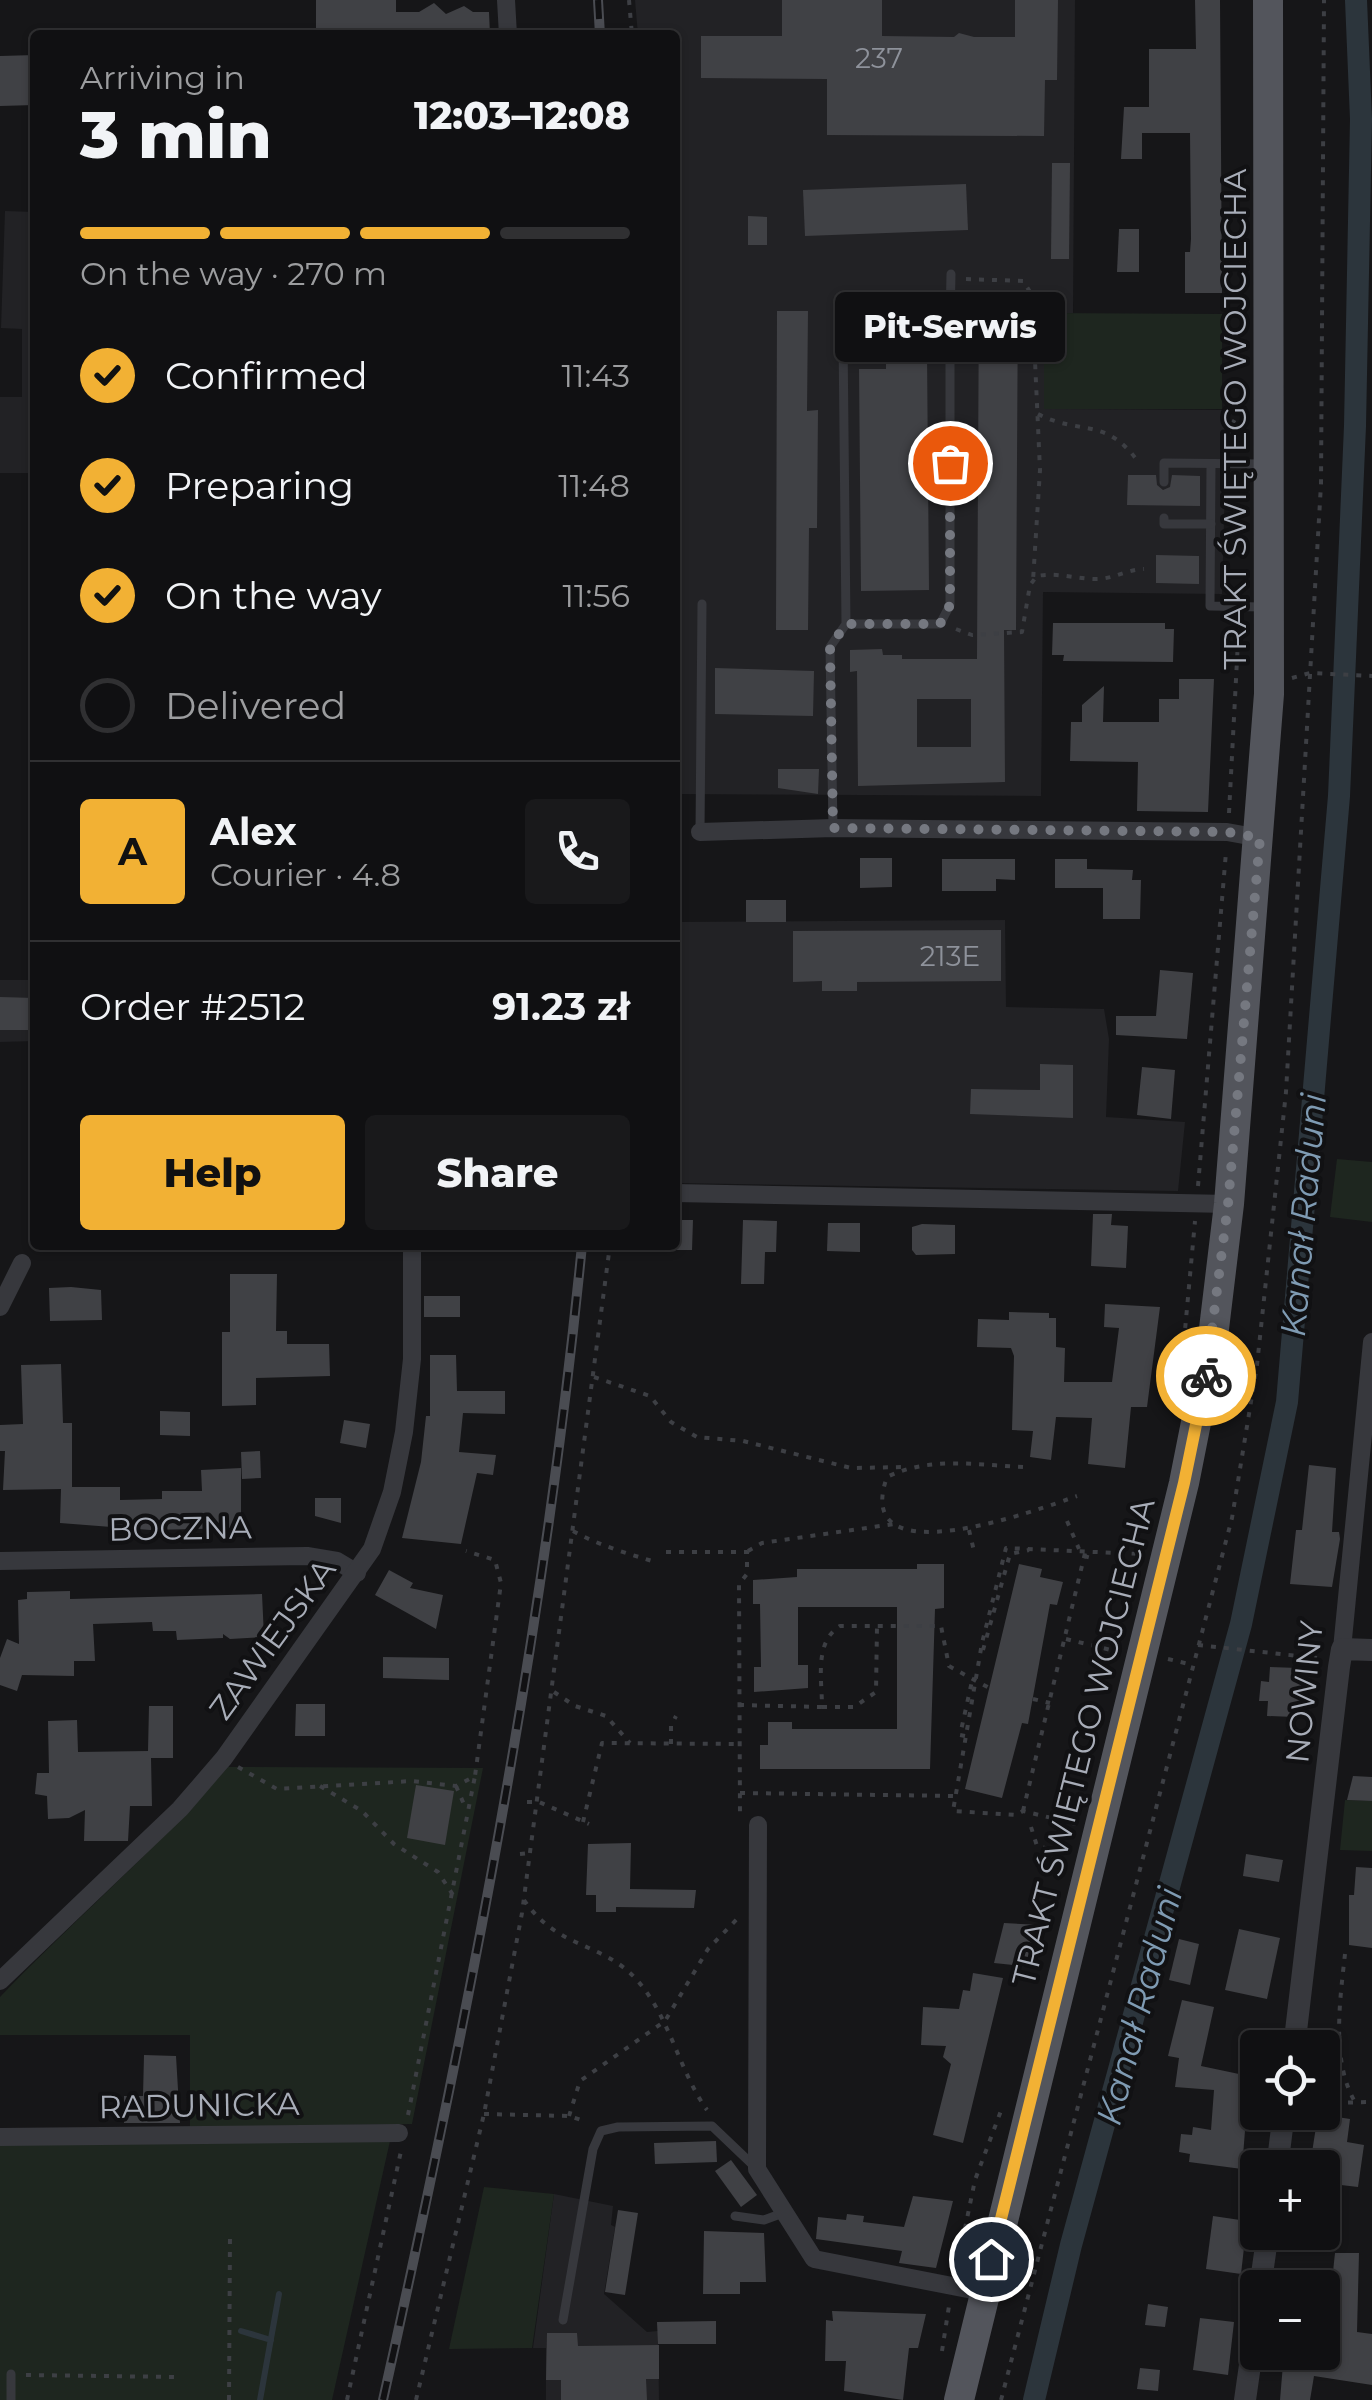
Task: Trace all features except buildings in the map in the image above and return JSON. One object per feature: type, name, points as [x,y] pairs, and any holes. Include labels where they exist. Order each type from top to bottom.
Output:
[{"type":"main road","name":"TRAKT ŚWIĘTEGO WOJCIECHA","points":[[959,2400],[1184,1483],[1213,1337],[1260,838],[1270,607],[1268,0]]},
{"type":"street","points":[[506,0],[508,30]]},
{"type":"street","points":[[700,832],[833,828],[1227,832],[1260,838]]},
{"type":"street","points":[[680,1192],[1228,1204]]},
{"type":"street","name":"ZAWIEJSKA","points":[[0,1981],[180,1809],[224,1758],[356,1573],[380,1530],[401,1450],[412,1359],[412,1250]]},
{"type":"street","points":[[0,1307],[22,1263]]},
{"type":"street","name":"NOWINY","points":[[1296,2030],[1372,1342]]},
{"type":"street","name":"BOCZNA","points":[[0,1562],[316,1556],[337,1561],[356,1573]]},
{"type":"street","points":[[1335,1654],[1372,1650]]},
{"type":"street","points":[[749,1825],[757,1900],[757,2169],[814,2259],[983,2292]]},
{"type":"street","name":"RADUNICKA","points":[[0,2136],[401,2133]]},
{"type":"street","points":[[1245,2400],[1249,2370]]},
{"type":"lane","points":[[846,624],[940,624],[950,605],[951,276]]},
{"type":"lane","points":[[833,828],[830,647],[846,624],[844,336],[853,320],[950,321]]},
{"type":"lane","points":[[1164,482],[1164,463],[1270,464]]},
{"type":"lane","points":[[1210,464],[1210,606],[1270,607]]},
{"type":"lane","points":[[1164,518],[1164,524],[1211,524]]},
{"type":"lane","points":[[700,832],[702,604]]},
{"type":"lane","points":[[563,2320],[593,2150],[606,2128],[719,2128],[757,2169]]},
{"type":"lane","points":[[735,2216],[764,2220],[783,2213]]},
{"type":"lane","points":[[11,2374],[11,2400]]},
{"type":"path","points":[[629,0],[632,30]]},
{"type":"path","points":[[940,624],[972,634],[1022,632],[1033,582],[1039,512],[1032,295],[1022,281],[951,276]]},
{"type":"path","points":[[1038,414],[1071,426],[1094,426],[1112,433],[1139,463]]},
{"type":"path","points":[[1033,582],[1049,574],[1094,579],[1112,578],[1124,570],[1144,570]]},
{"type":"path","points":[[1292,678],[1320,674],[1370,676]]},
{"type":"path","points":[[1183,1345],[1196,1202]]},
{"type":"path","points":[[416,2400],[484,2114],[524,1900],[540,1802],[609,1250]]},
{"type":"path","points":[[594,1377],[650,1396],[671,1422],[696,1437],[743,1441],[851,1468],[944,1463],[1023,1467]]},
{"type":"path","points":[[894,1524],[884,1514],[882,1491],[888,1477],[907,1467]]},
{"type":"path","points":[[674,1561],[670,1552],[747,1552],[762,1543],[894,1524],[923,1532],[969,1530],[1077,1496]]},
{"type":"path","points":[[1068,1522],[1079,1549]]},
{"type":"path","points":[[969,1530],[974,1551]]},
{"type":"path","points":[[573,1531],[594,1544],[621,1548],[652,1561]]},
{"type":"path","points":[[1072,1839],[1072,1823],[1023,1811],[1016,1815],[953,1812],[975,1680],[1006,1548],[1138,1554],[1137,1570]]},
{"type":"path","points":[[1023,1811],[1086,1549]]},
{"type":"path","points":[[347,2400],[393,2201],[401,2133],[475,1776],[502,1583],[494,1560],[466,1550]]},
{"type":"path","points":[[747,1552],[747,1574],[738,1584],[739,1744],[740,1792],[749,1825]]},
{"type":"path","points":[[1084,1556],[1095,1559]]},
{"type":"path","points":[[822,1706],[822,1652],[828,1634],[840,1626],[941,1626],[949,1666],[991,1689]]},
{"type":"path","points":[[739,1705],[854,1708],[876,1692],[877,1626]]},
{"type":"path","points":[[1065,1638],[1114,1650],[1120,1635]]},
{"type":"path","points":[[1198,1645],[1215,1643],[1255,1653],[1335,1654]]},
{"type":"path","points":[[1162,1657],[1193,1665]]},
{"type":"path","points":[[554,1692],[575,1706],[606,1716],[630,1744]]},
{"type":"path","points":[[1033,1698],[1050,1703]]},
{"type":"path","points":[[671,1744],[671,1726],[676,1716]]},
{"type":"path","points":[[527,1802],[540,1802],[586,1823],[602,1743],[739,1744]]},
{"type":"path","points":[[224,1758],[277,1788],[456,1786],[475,1776]]},
{"type":"path","points":[[594,1774],[603,1774]]},
{"type":"path","points":[[320,1786],[362,1812],[394,1844],[438,1872],[453,1895]]},
{"type":"path","points":[[456,1786],[466,1811]]},
{"type":"path","points":[[740,1792],[954,1796]]},
{"type":"path","points":[[1031,1827],[1037,1846],[1062,1852]]},
{"type":"path","points":[[520,1854],[531,1853]]},
{"type":"path","points":[[524,1900],[548,1930],[615,1961],[635,1978],[664,2021],[686,2076],[719,2128]]},
{"type":"path","points":[[568,2116],[574,2091],[587,2074],[664,2021],[708,1949],[757,1900]]},
{"type":"path","points":[[1345,1954],[1339,2028],[1344,2082],[1355,2102]]},
{"type":"path","points":[[1340,2102],[1372,2102]]},
{"type":"path","points":[[940,2364],[975,2180],[1003,2105]]},
{"type":"path","points":[[484,2114],[568,2116],[606,2128]]},
{"type":"path","points":[[228,2400],[230,2234]]},
{"type":"path","points":[[11,2374],[177,2376]]},
{"type":"shaded area","points":[[635,0],[1075,0],[1073,313],[1044,313],[1044,409],[1227,410],[1222,594],[1043,592],[1041,796],[680,794],[680,30],[638,30]]},
{"type":"shaded area","points":[[5,211],[30,212],[30,473],[0,473],[0,397],[22,397],[22,329],[1,328]]},
{"type":"shaded area","points":[[1044,313],[1222,314],[1222,409],[1044,409]]},
{"type":"shaded area","points":[[1005,920],[1006,1007],[1104,1009],[1109,1039],[1106,1117],[1185,1122],[1178,1191],[680,1183],[680,922]]},
{"type":"shaded area","points":[[0,980],[30,980],[30,1041],[0,1042]]},
{"type":"shaded area","points":[[1337,1159],[1372,1162],[1372,1222],[1330,1217]]},
{"type":"shaded area","points":[[228,1767],[483,1768],[412,2124],[190,2127],[190,2035],[0,2035],[0,1997],[173,1827]]},
{"type":"shaded area","points":[[1345,1800],[1372,1801],[1372,1851],[1340,1850]]},
{"type":"shaded area","points":[[390,2141],[332,2400],[0,2400],[0,2144]]},
{"type":"shaded area","points":[[484,2187],[554,2194],[532,2348],[449,2349]]},
{"type":"shaded area","points":[[554,2194],[613,2206],[611,2225],[615,2227],[604,2294],[647,2332],[658,2331],[659,2400],[546,2400],[546,2348],[533,2348]]},
{"type":"waterway","name":"Kanał Raduni","points":[[1034,2400],[1071,2245],[1241,1624],[1287,1402],[1339,796],[1355,426],[1361,119],[1356,0]]},
{"type":"waterway","points":[[260,2400],[279,2294]]},
{"type":"waterway","points":[[241,2331],[271,2340]]},
{"type":"railway","points":[[598,0],[600,30]]},
{"type":"railway","points":[[383,2400],[445,2113],[500,1826],[547,1536],[581,1250]]},
{"type":"way so far","points":[[950,463],[950,605],[940,624],[846,624],[830,647],[833,828],[1227,832],[1260,838],[1228,1204],[1206,1376]]},
{"type":"place","name":"Pit-Serwis","points":[[950,463]]},
{"type":"route","points":[[991,2259],[1184,1483],[1206,1376]]}]
